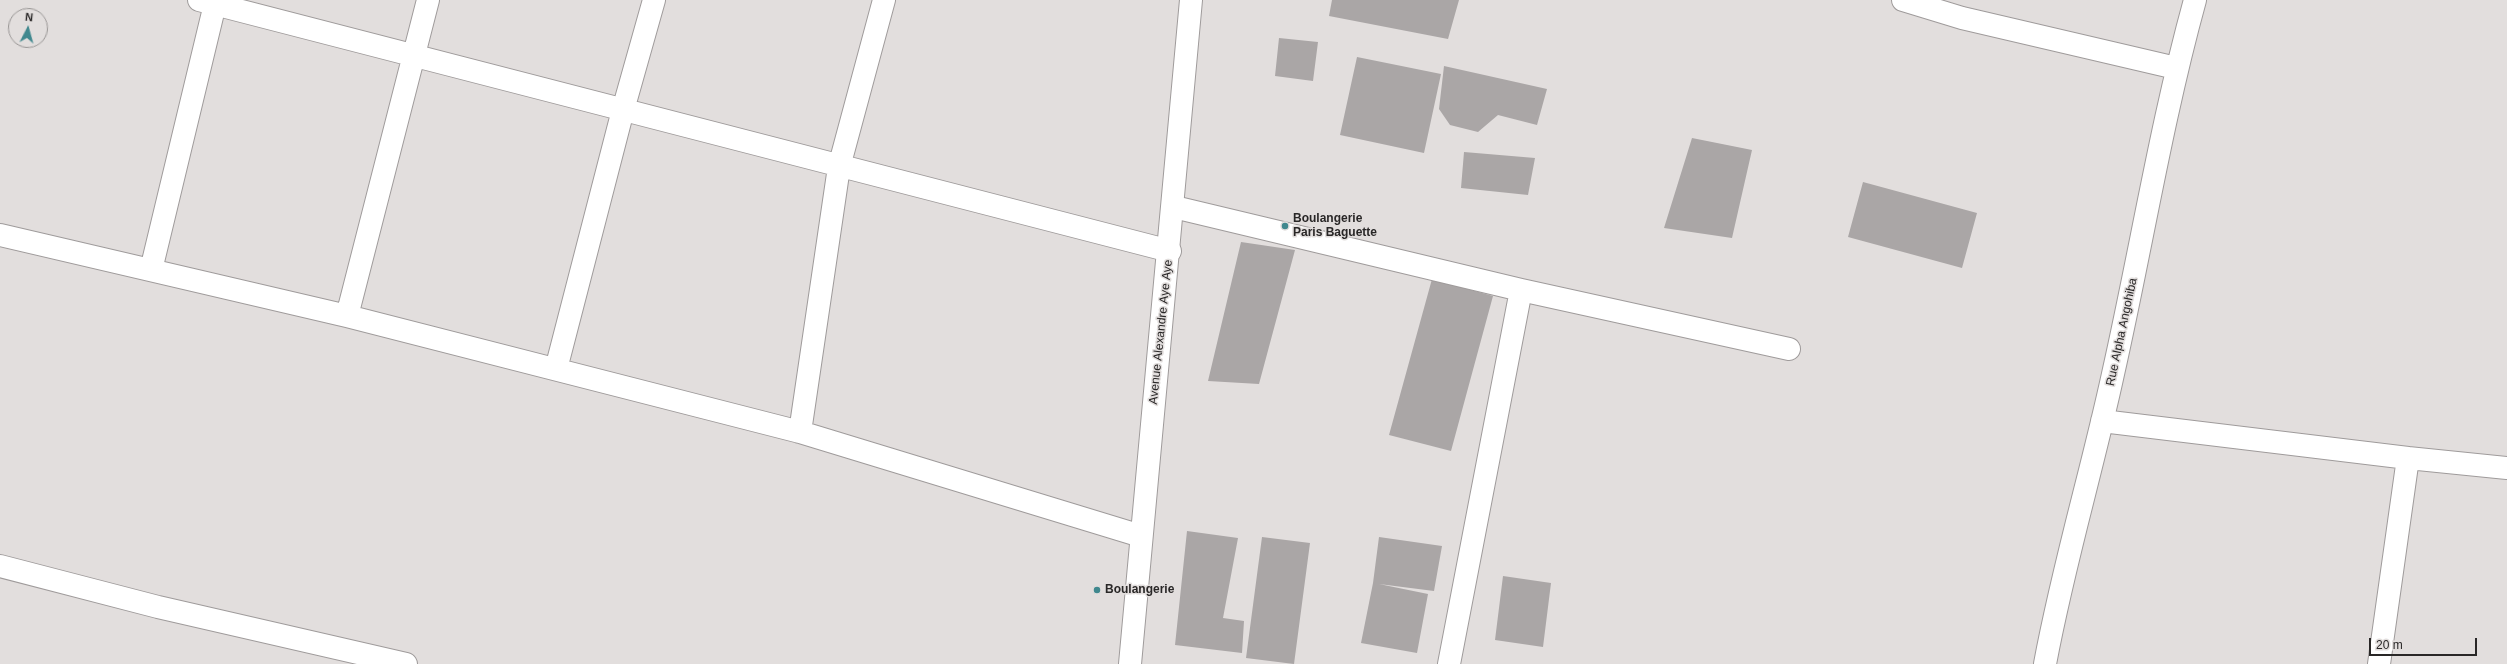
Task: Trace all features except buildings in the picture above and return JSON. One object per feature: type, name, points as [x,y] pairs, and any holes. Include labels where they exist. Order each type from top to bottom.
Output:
[{"type":"street","points":[[347,316],[428,0]]},
{"type":"street","points":[[556,369],[623,110],[654,0]]},
{"type":"street","points":[[800,432],[839,167],[884,0]]},
{"type":"street","name":"Avenue Alexandre Aye Aye","points":[[1130,664],[1141,536],[1170,251],[1191,0]]},
{"type":"street","points":[[1903,0],[1962,18],[2176,68]]},
{"type":"street","name":"Rue Alpha Angohiba","points":[[2045,664],[2057,597],[2102,421],[2176,68],[2195,0]]},
{"type":"street","points":[[151,270],[210,1],[839,167],[1170,251]]},
{"type":"street","points":[[1174,207],[1521,290],[1789,350]]},
{"type":"street","points":[[0,235],[347,316],[800,432],[1141,536]]},
{"type":"street","points":[[1449,664],[1521,290]]},
{"type":"street","points":[[2102,421],[2408,458],[2507,468]]},
{"type":"street","points":[[2379,664],[2408,458]]},
{"type":"street","points":[[0,566],[158,608],[406,664]]},
{"type":"place","name":"Boulangerie Paris Baguette","points":[[1285,226]]},
{"type":"place","name":"Boulangerie","points":[[1097,590]]}]
